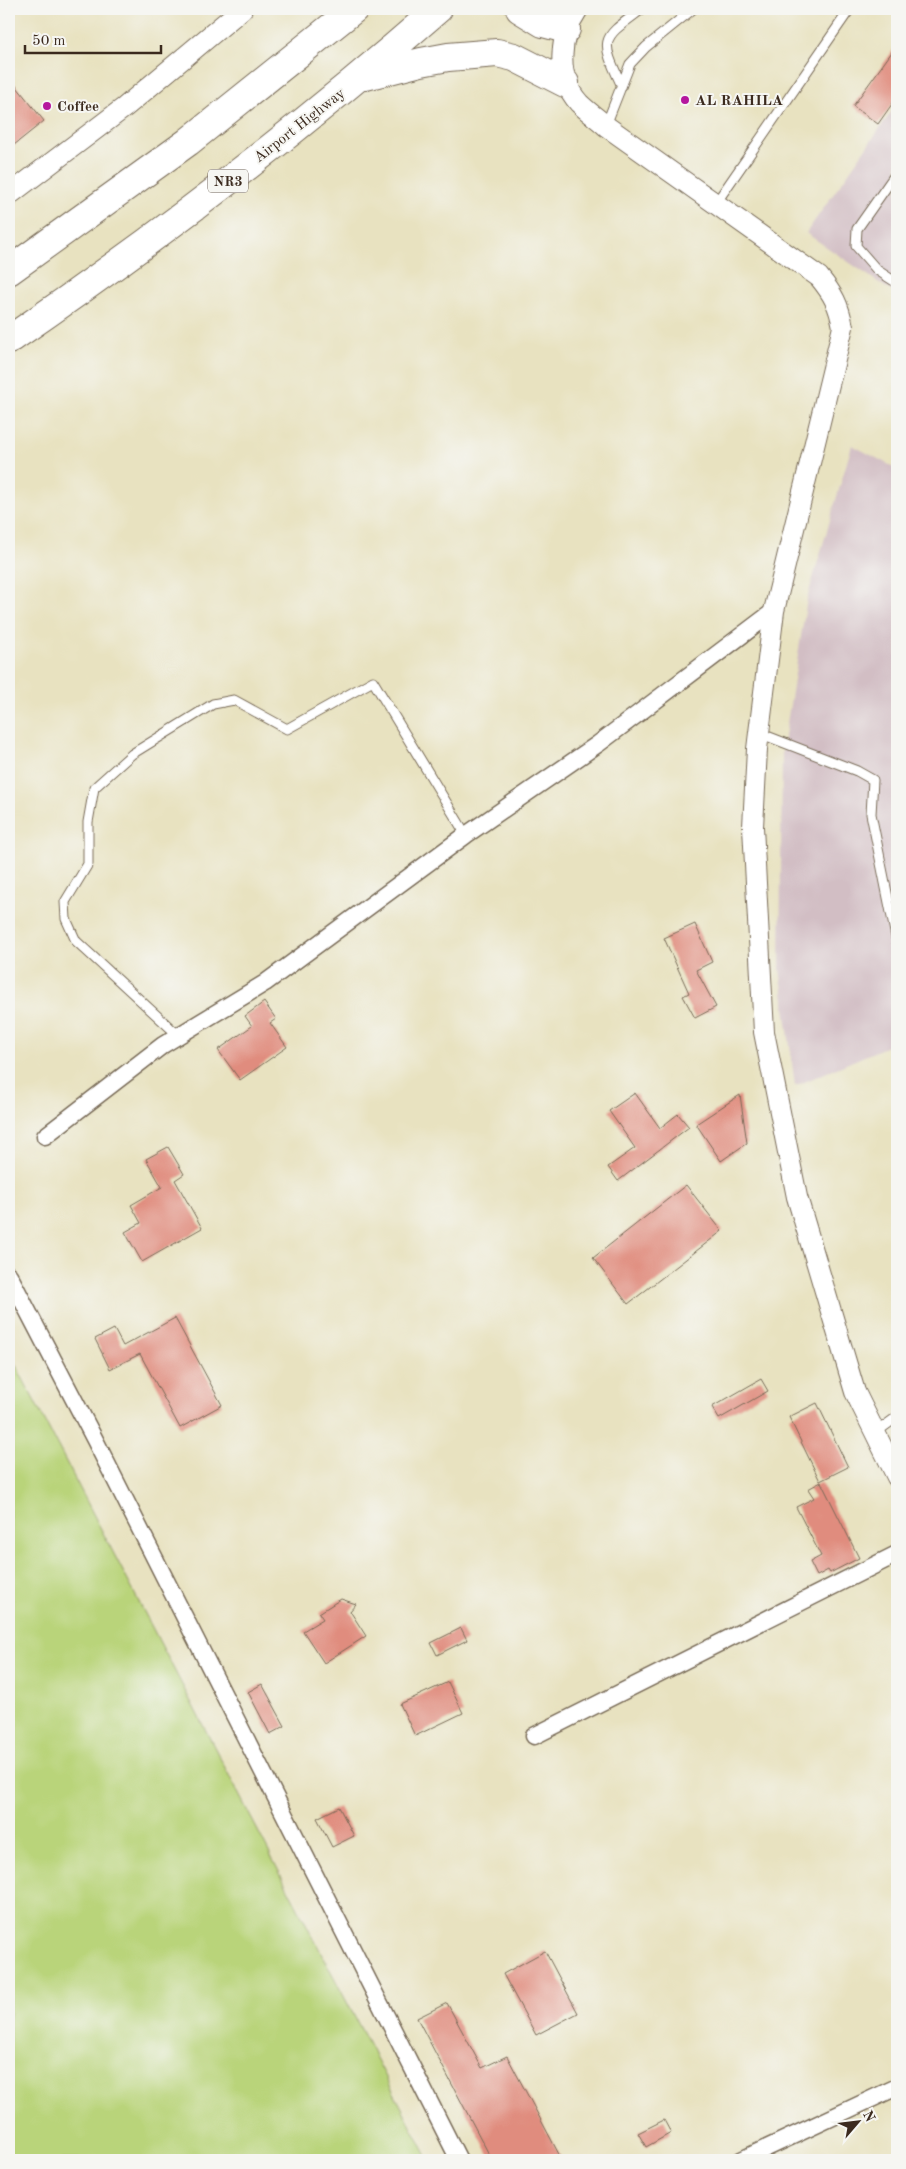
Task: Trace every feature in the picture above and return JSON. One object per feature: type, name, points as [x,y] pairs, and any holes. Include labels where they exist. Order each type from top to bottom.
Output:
[{"type":"highway","points":[[9,271],[188,142],[354,9]]},
{"type":"highway","name":"Airport Highway","points":[[9,340],[72,297],[231,179],[358,79],[438,9]]},
{"type":"highway","points":[[520,9],[522,12],[543,23],[572,19]]},
{"type":"highway","points":[[358,79],[448,57],[496,53],[514,57],[565,83]]},
{"type":"street","points":[[9,195],[125,107],[242,9]]},
{"type":"street","points":[[572,19],[562,54],[565,83],[579,103],[606,126],[819,277],[831,292],[839,307],[843,327],[774,611],[759,733],[753,827],[764,1032],[797,1197],[855,1392],[897,1477]]},
{"type":"street","points":[[45,1136],[163,1045],[265,982],[466,835],[598,744],[774,611]]},
{"type":"street","points":[[9,1274],[459,2160]]},
{"type":"street","points":[[534,1736],[897,1554]]},
{"type":"street","points":[[741,2160],[897,2087]]},
{"type":"lane","points":[[621,84],[607,54],[607,41],[612,32],[642,9]]},
{"type":"lane","points":[[606,126],[630,64],[638,55],[693,9]]},
{"type":"lane","points":[[716,203],[850,9]]},
{"type":"lane","points":[[897,172],[857,229],[856,246],[877,270],[897,283]]},
{"type":"lane","points":[[178,1036],[76,941],[66,919],[65,902],[88,864],[89,807],[94,788],[132,754],[212,704],[234,700],[287,729],[373,681],[466,835]]},
{"type":"lane","points":[[759,733],[857,771],[873,780],[871,814],[897,942]]},
{"type":"lane","points":[[875,1433],[897,1418]]},
{"type":"shaded area","points":[[897,104],[897,295],[806,233]]},
{"type":"shaded area","points":[[852,445],[897,469],[897,1042],[795,1086],[780,968],[782,754],[807,599]]},
{"type":"green space","points":[[9,1352],[429,2160],[9,2160]]},
{"type":"building","points":[[897,45],[897,97],[878,124],[853,106]]},
{"type":"building","points":[[9,77],[44,121],[9,149]]},
{"type":"building","points":[[695,924],[712,962],[696,970],[716,1007],[695,1018],[683,996],[689,993],[664,938]]},
{"type":"building","points":[[264,1002],[276,1019],[270,1023],[287,1047],[240,1080],[218,1050],[252,1026],[245,1016]]},
{"type":"building","points":[[635,1093],[660,1128],[678,1114],[689,1127],[618,1181],[608,1167],[635,1148],[609,1111]]},
{"type":"building","points":[[740,1095],[747,1143],[721,1161],[696,1124]]},
{"type":"building","points":[[168,1147],[184,1174],[175,1180],[202,1228],[142,1262],[125,1232],[141,1223],[131,1205],[162,1187],[146,1159]]},
{"type":"building","points":[[686,1185],[722,1231],[628,1304],[593,1258]]},
{"type":"building","points":[[175,1318],[222,1405],[180,1428],[140,1354],[110,1369],[95,1339],[114,1329],[123,1346]]},
{"type":"building","points":[[761,1379],[768,1391],[719,1419],[712,1407]]},
{"type":"building","points":[[817,1403],[848,1467],[820,1481],[789,1417]]},
{"type":"building","points":[[821,1482],[859,1558],[830,1573],[828,1570],[817,1576],[810,1562],[821,1556],[796,1507],[814,1498],[808,1489]]},
{"type":"building","points":[[341,1599],[356,1604],[350,1611],[366,1636],[324,1663],[303,1631],[323,1619],[319,1613]]},
{"type":"building","points":[[461,1628],[467,1640],[437,1655],[431,1643]]},
{"type":"building","points":[[448,1682],[463,1713],[415,1736],[400,1704]]},
{"type":"building","points":[[262,1684],[285,1726],[270,1734],[248,1692]]},
{"type":"building","points":[[339,1807],[354,1836],[332,1847],[317,1818]]},
{"type":"building","points":[[545,1951],[578,2013],[536,2035],[503,1974]]},
{"type":"building","points":[[447,2003],[482,2068],[507,2056],[562,2160],[492,2160],[417,2018]]},
{"type":"building","points":[[664,2120],[671,2133],[646,2147],[638,2133]]},
{"type":"place","name":"AL RAHILA","points":[[685,100]]},
{"type":"place","name":"Coffee","points":[[47,106]]}]
